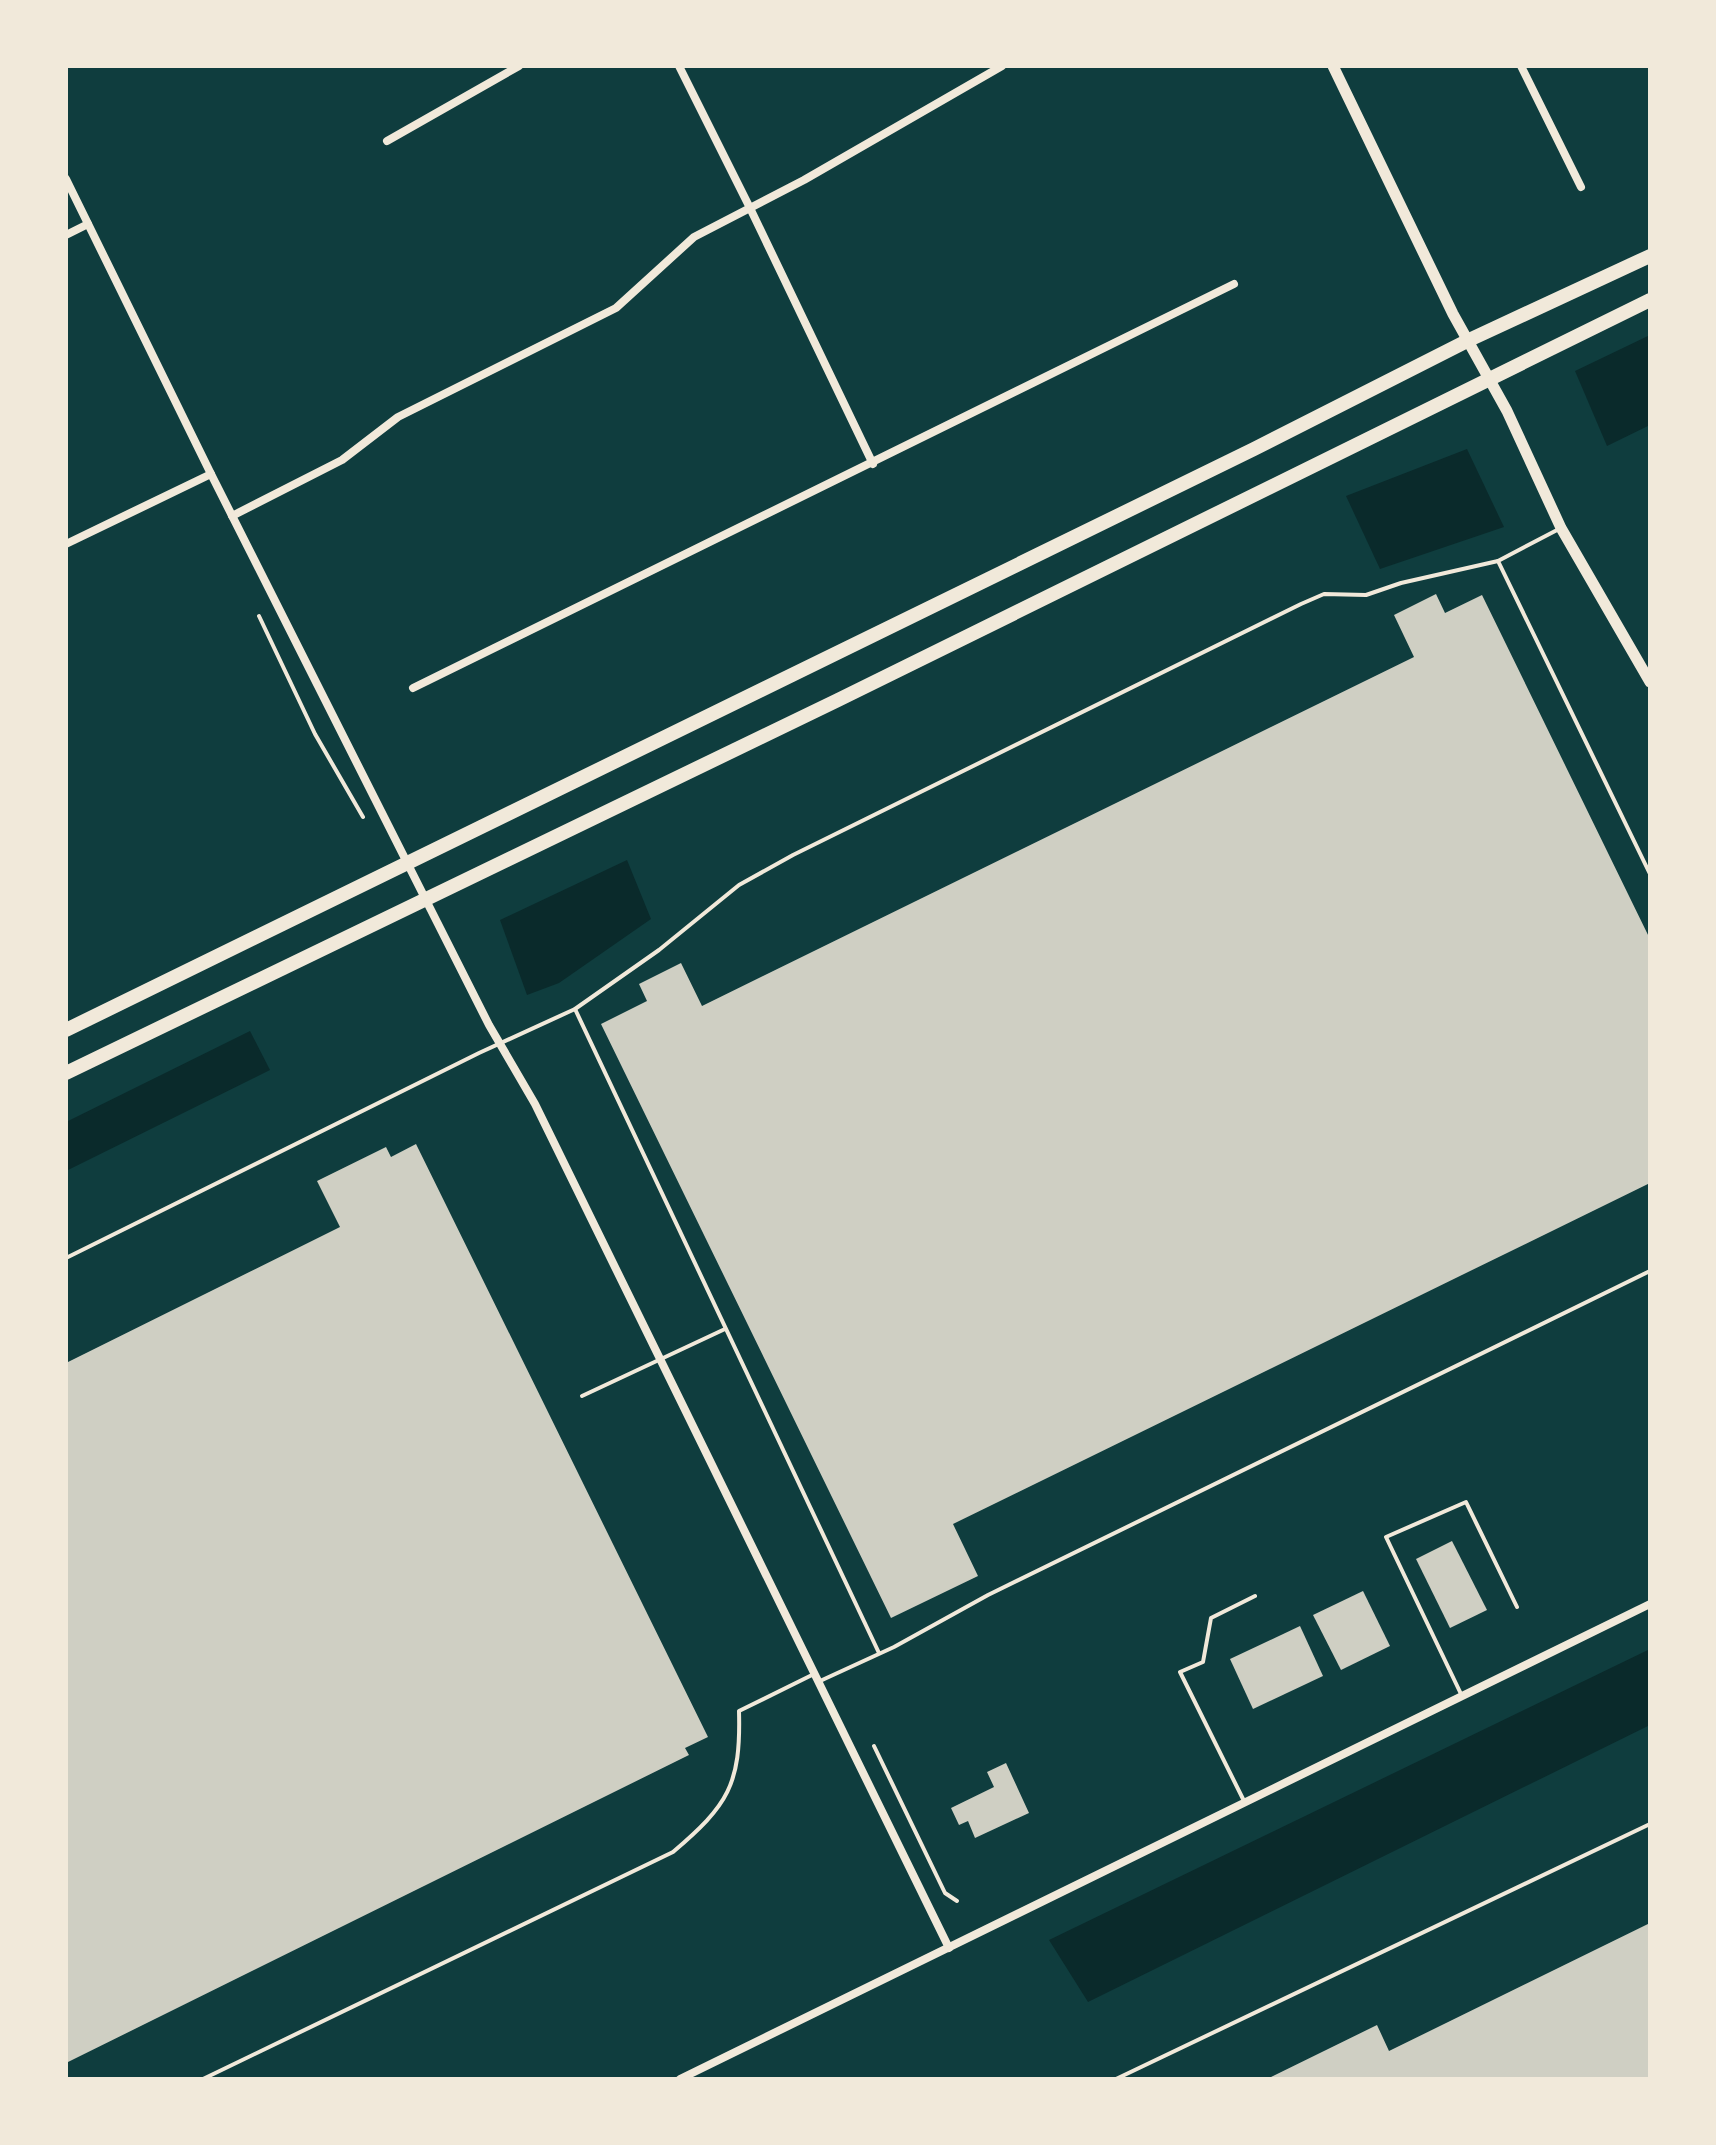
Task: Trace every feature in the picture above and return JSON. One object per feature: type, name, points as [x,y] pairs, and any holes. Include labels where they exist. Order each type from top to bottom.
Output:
[{"type":"main road","points":[[66,1030],[1254,449],[1469,340],[1650,256]]},
{"type":"main road","points":[[66,1073],[824,707],[1650,300]]},
{"type":"street","points":[[387,141],[519,66]]},
{"type":"street","points":[[679,66],[873,464]]},
{"type":"street","points":[[232,516],[342,460],[398,417],[616,308],[694,237],[804,180],[1002,66]]},
{"type":"street","points":[[1333,66],[1453,314],[1507,411],[1561,528],[1646,666],[1650,682]]},
{"type":"street","points":[[1521,66],[1581,187]]},
{"type":"street","points":[[66,179],[232,516],[499,1044],[535,1104],[949,1948]]},
{"type":"street","points":[[66,235],[88,224]]},
{"type":"street","points":[[413,688],[1234,284]]},
{"type":"street","points":[[66,544],[211,474]]},
{"type":"street","points":[[680,2079],[1650,1604]]},
{"type":"lane","points":[[66,1258],[575,1009],[659,950],[739,885],[807,848],[1301,604],[1324,594],[1366,595],[1401,583],[1498,561],[1561,528]]},
{"type":"lane","points":[[1498,561],[1650,874]]},
{"type":"lane","points":[[575,1009],[879,1653]]},
{"type":"lane","points":[[203,2079],[673,1852],[705,1825],[720,1807],[732,1784],[738,1763],[739,1711],[879,1653],[988,1595],[1650,1271]]},
{"type":"lane","points":[[582,1396],[725,1329]]},
{"type":"lane","points":[[1462,1696],[1386,1537],[1466,1502],[1517,1607]]},
{"type":"lane","points":[[1245,1803],[1180,1672],[1203,1662],[1211,1618],[1255,1596]]},
{"type":"lane","points":[[1116,2079],[1650,1824]]},
{"type":"path","points":[[259,616],[315,734],[363,817]]},
{"type":"path","points":[[874,1746],[945,1893],[957,1901]]},
{"type":"water","points":[[1650,335],[1650,425],[1607,446],[1575,371]]},
{"type":"water","points":[[1467,449],[1504,527],[1380,569],[1346,496]]},
{"type":"water","points":[[627,860],[651,919],[559,983],[527,995],[500,920]]},
{"type":"water","points":[[250,1031],[270,1070],[66,1171],[66,1122]]},
{"type":"water","points":[[1650,1649],[1650,1725],[1088,2002],[1049,1940]]},
{"type":"building","points":[[1436,594],[1445,613],[1482,595],[1650,939],[1650,1183],[953,1524],[978,1576],[891,1618],[601,1024],[647,1001],[639,984],[681,963],[702,1006],[1414,657],[1394,615]]},
{"type":"building","points":[[416,1144],[708,1737],[685,1748],[689,1755],[66,2063],[66,1363],[340,1227],[317,1181],[386,1147],[391,1157]]},
{"type":"building","points":[[1452,1541],[1487,1610],[1450,1628],[1416,1559]]},
{"type":"building","points":[[1363,1591],[1390,1646],[1341,1670],[1313,1615]]},
{"type":"building","points":[[1300,1626],[1323,1676],[1253,1709],[1230,1659]]},
{"type":"building","points":[[1006,1763],[1029,1813],[975,1838],[968,1821],[959,1825],[951,1808],[994,1787],[987,1772]]},
{"type":"building","points":[[1650,1923],[1650,2079],[1267,2079],[1377,2025],[1389,2051]]}]
